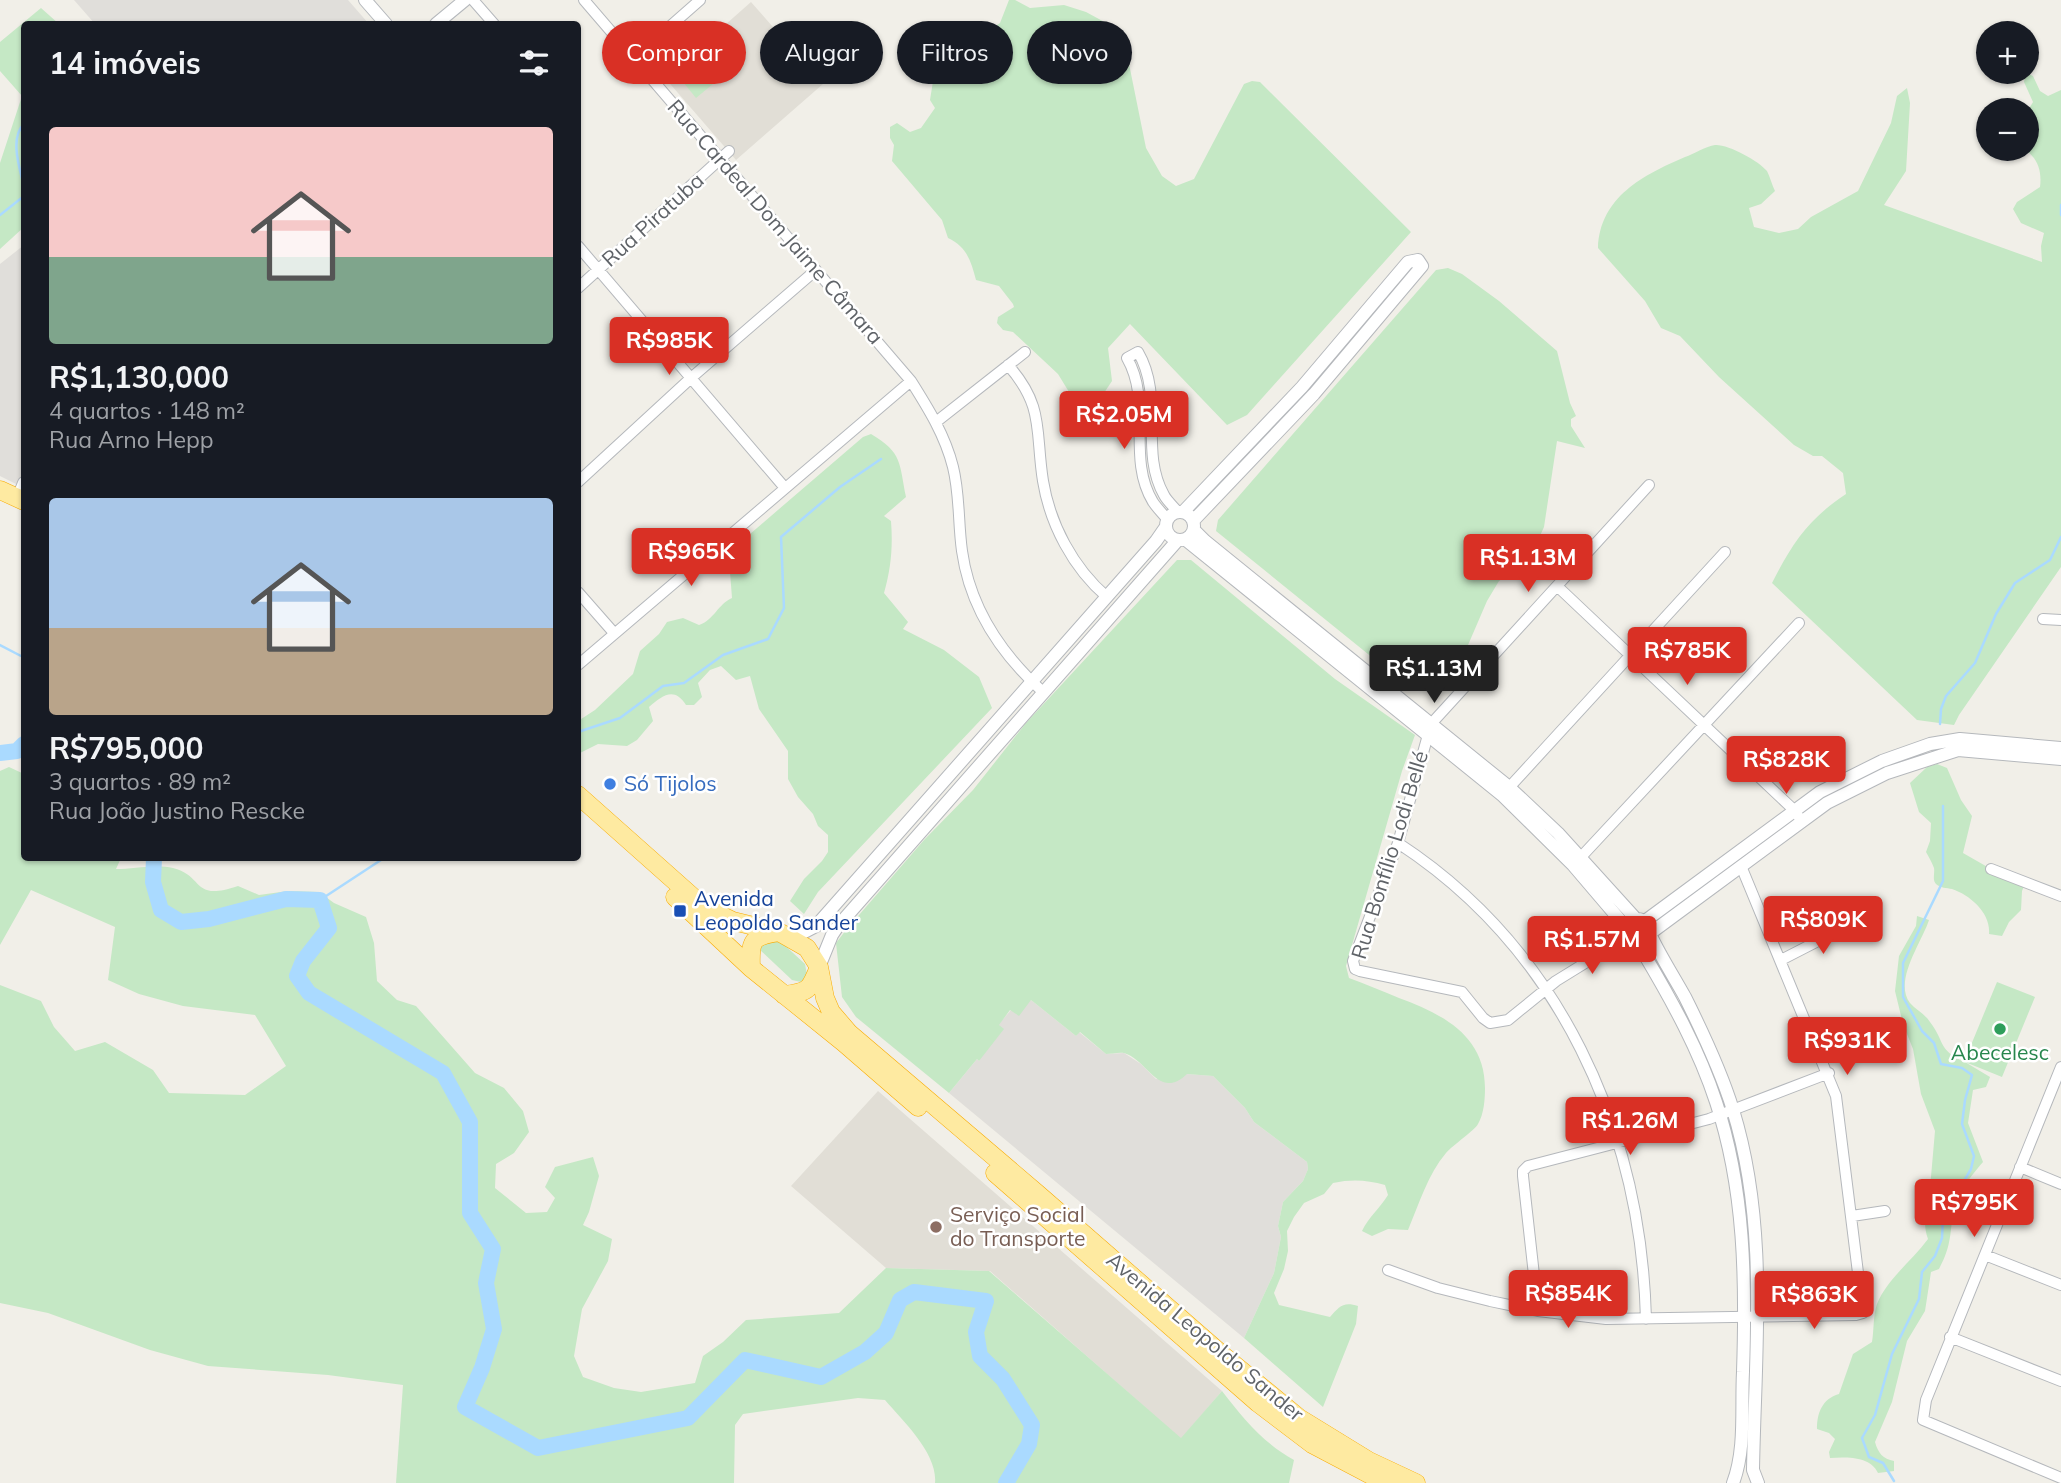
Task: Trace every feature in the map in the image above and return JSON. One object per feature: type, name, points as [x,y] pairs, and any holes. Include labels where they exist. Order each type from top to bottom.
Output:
[{"type":"highway","points":[[0,490],[18,498]]},
{"type":"highway","points":[[581,798],[704,906],[733,921],[786,935]]},
{"type":"highway","name":"Avenida Leopoldo Sander","points":[[581,812],[751,968],[844,1042],[1258,1403],[1312,1444],[1386,1483]]},
{"type":"highway","points":[[751,968],[751,945],[758,937],[786,935]]},
{"type":"highway","name":"Avenida Leopoldo Sander","points":[[786,935],[807,948],[819,967],[825,998],[831,1012],[860,1042],[1289,1410],[1369,1461],[1416,1483]]},
{"type":"highway","points":[[784,995],[804,993],[809,989],[819,967]]},
{"type":"street","points":[[365,0],[383,21]]},
{"type":"street","points":[[440,21],[465,0]]},
{"type":"street","points":[[473,0],[491,21]]},
{"type":"street","points":[[676,21],[700,0]]},
{"type":"street","name":"Rua Cardeal Dom Jaime Câmara","points":[[589,2],[604,21]]},
{"type":"street","name":"Rua Cardeal Dom Jaime Câmara","points":[[658,84],[724,155],[816,270],[911,381],[936,422],[956,478],[962,552],[972,594],[991,633],[1043,692]]},
{"type":"street","name":"Rua Piratuba","points":[[581,285],[724,155]]},
{"type":"street","points":[[581,250],[785,488]]},
{"type":"street","points":[[786,935],[816,926],[1156,541],[1180,525],[1314,394],[1422,266],[1418,260],[1408,262],[1180,525],[1043,692],[838,926],[819,967]]},
{"type":"street","points":[[581,478],[816,270]]},
{"type":"street","points":[[936,422],[1025,352]]},
{"type":"street","points":[[1180,525],[1165,497],[1155,469],[1151,385],[1138,352],[1127,358],[1139,387],[1140,448],[1145,482],[1153,502],[1180,525],[1505,791],[1581,857],[1639,929],[1698,1023],[1733,1110],[1752,1208],[1758,1316],[1754,1470],[1758,1483]]},
{"type":"street","points":[[1008,365],[1027,389],[1036,412],[1044,485],[1056,525],[1076,562],[1107,597]]},
{"type":"street","points":[[581,662],[911,381]]},
{"type":"street","points":[[1429,729],[1649,485]]},
{"type":"street","points":[[1505,791],[1725,552]]},
{"type":"street","points":[[1557,586],[1799,816]]},
{"type":"street","points":[[581,595],[614,633]]},
{"type":"street","points":[[2043,619],[2061,620]]},
{"type":"street","points":[[1581,857],[1798,623]]},
{"type":"street","name":"Rua Bonfílio Lodi Bellé","points":[[1429,729],[1398,843],[1353,961],[1355,968],[1462,992],[1490,1023],[1507,1020],[1545,989]]},
{"type":"street","points":[[1545,989],[1741,866],[1840,781],[1882,761],[1930,744],[2061,748]]},
{"type":"street","points":[[1959,744],[2061,759]]},
{"type":"street","points":[[1505,791],[1573,865],[1639,929]]},
{"type":"street","points":[[1733,1483],[1740,1454],[1744,1316],[1743,1258],[1737,1200],[1720,1115],[1685,1028],[1659,978],[1638,948],[1630,946],[1639,929],[1799,816]]},
{"type":"street","points":[[1398,843],[1442,874],[1480,909],[1514,948],[1545,989],[1589,1064],[1620,1143],[1639,1229],[1646,1319]]},
{"type":"street","points":[[1388,1270],[1464,1295],[1538,1311],[1606,1319],[1856,1315],[1863,1312],[1836,1096],[1829,1073],[1741,866]]},
{"type":"street","points":[[1991,869],[2061,896]]},
{"type":"street","points":[[1781,960],[1851,924]]},
{"type":"street","points":[[2061,1067],[2056,1093],[2020,1167],[1950,1337],[1926,1400],[1923,1420],[2061,1478]]},
{"type":"street","points":[[1538,1311],[1524,1171],[1528,1166],[1720,1115],[1829,1073]]},
{"type":"street","points":[[2020,1167],[2061,1184]]},
{"type":"street","points":[[1852,1216],[1885,1210]]},
{"type":"street","points":[[1985,1255],[2061,1285]]},
{"type":"street","points":[[1950,1337],[2061,1381]]},
{"type":"shaded area","points":[[74,0],[348,0],[366,21],[92,21]]},
{"type":"shaded area","points":[[751,2],[768,21],[760,21],[760,84],[823,84],[736,160],[670,84],[746,84],[746,21],[730,21]]},
{"type":"shaded area","points":[[21,247],[21,486],[0,476],[0,264]]},
{"type":"shaded area","points":[[1031,1000],[1076,1036],[1079,1032],[1106,1054],[1124,1053],[1141,1064],[1156,1079],[1187,1074],[1213,1076],[1245,1108],[1254,1122],[1307,1162],[1308,1169],[1303,1181],[1283,1202],[1278,1226],[1281,1237],[1274,1273],[1244,1338],[949,1093],[977,1059],[979,1061],[998,1025],[1011,1010]]},
{"type":"shaded area","name":"Serviço Social do Transporte","points":[[878,1091],[1222,1391],[1181,1439],[990,1271],[886,1268],[791,1186]]},
{"type":"green space","points":[[1009,0],[1015,0],[1030,8],[1064,5],[1103,21],[1027,21],[1027,84],[1132,84],[1132,79],[1146,148],[1162,176],[1176,186],[1194,179],[1244,84],[1260,82],[1411,232],[1247,415],[1227,425],[1130,324],[1108,348],[1112,381],[1094,408],[1077,405],[1058,374],[1013,332],[1003,330],[997,323],[998,317],[1014,307],[1013,304],[999,286],[976,280],[964,250],[948,238],[942,220],[892,161],[894,145],[890,138],[890,127],[897,123],[910,132],[921,128],[935,108],[930,100],[933,84],[1013,84],[1013,21],[1001,21]]},
{"type":"green space","points":[[41,8],[56,21],[25,21]]},
{"type":"green space","points":[[21,25],[21,95],[0,71],[0,42]]},
{"type":"green space","points":[[685,84],[713,84],[696,98]]},
{"type":"green space","points":[[2025,84],[2037,84],[2040,91],[2048,96],[2061,90],[2061,567],[1954,725],[1917,720],[1772,583],[1802,533],[1821,513],[1846,494],[1843,473],[1822,456],[1813,456],[1794,445],[1719,377],[1680,336],[1661,328],[1645,301],[1598,248],[1601,230],[1615,202],[1626,190],[1669,164],[1715,145],[1743,154],[1767,171],[1775,191],[1761,204],[1749,208],[1754,227],[1779,233],[1798,229],[1811,217],[1858,191],[1891,123],[1897,96],[1907,88],[1910,103],[1906,171],[1884,205],[2042,262],[2044,233],[2021,223],[2013,209],[2017,202],[2040,187],[2036,161],[2039,161],[2039,98],[2031,98]]},
{"type":"green space","points":[[21,99],[21,230],[0,249],[0,163]]},
{"type":"green space","points":[[1448,268],[1462,274],[1499,301],[1557,351],[1570,403],[1576,416],[1571,419],[1571,426],[1585,448],[1557,441],[1544,527],[1529,560],[1499,581],[1487,601],[1465,652],[1434,682],[1410,688],[1216,531],[1218,520],[1436,270]]},
{"type":"green space","points":[[871,434],[894,453],[900,467],[906,497],[884,516],[891,521],[892,540],[884,593],[908,622],[903,629],[944,650],[979,677],[992,708],[818,892],[804,914],[790,901],[804,879],[828,852],[828,835],[818,826],[813,814],[798,797],[788,779],[788,751],[759,709],[750,676],[736,680],[721,666],[710,670],[698,683],[702,697],[694,705],[686,705],[672,694],[663,697],[649,707],[653,721],[637,740],[627,746],[598,744],[581,752],[581,719],[595,710],[633,674],[640,651],[659,634],[667,622],[683,618],[699,625],[709,620],[732,598],[729,559],[736,552],[736,546],[863,437]]},
{"type":"green space","points":[[1177,560],[1191,560],[1335,679],[1415,735],[1402,771],[1346,966],[1349,978],[1431,1011],[1458,1029],[1478,1054],[1483,1070],[1485,1097],[1480,1120],[1476,1127],[1449,1150],[1434,1170],[1408,1230],[1388,1229],[1372,1236],[1362,1231],[1388,1195],[1385,1185],[1353,1181],[1333,1183],[1324,1194],[1304,1203],[1287,1231],[1288,1251],[1274,1293],[1279,1305],[1330,1317],[1342,1306],[1358,1306],[1356,1324],[1323,1407],[1244,1338],[1274,1273],[1281,1237],[1278,1226],[1283,1202],[1303,1181],[1308,1169],[1307,1162],[1254,1122],[1245,1108],[1213,1076],[1187,1074],[1177,1081],[1161,1081],[1132,1057],[1124,1053],[1106,1054],[1080,1032],[1076,1036],[1031,1000],[1019,1016],[1010,1010],[999,1025],[1004,1029],[949,1093],[856,1017],[842,997],[836,943],[924,840],[973,790],[1026,723]]},
{"type":"green space","points":[[1937,764],[1947,768],[1961,800],[1972,816],[1963,853],[1991,869],[2026,881],[2022,891],[2021,910],[2009,922],[2002,936],[1989,934],[1987,919],[1972,900],[1935,882],[1934,868],[1926,852],[1931,823],[1919,812],[1910,783],[1927,767]]},
{"type":"green space","points":[[9,767],[21,773],[21,861],[120,861],[116,869],[173,868],[190,876],[205,889],[213,891],[238,886],[259,895],[288,891],[319,892],[334,903],[366,917],[374,943],[377,981],[397,1000],[416,1006],[475,1073],[504,1088],[523,1111],[529,1132],[514,1153],[496,1164],[495,1188],[526,1213],[547,1212],[555,1198],[545,1187],[555,1167],[593,1157],[599,1176],[583,1225],[612,1239],[608,1261],[582,1309],[574,1356],[583,1377],[614,1388],[641,1392],[695,1383],[703,1356],[723,1342],[746,1320],[839,1313],[886,1268],[989,1271],[1181,1438],[1222,1391],[1263,1438],[1294,1460],[1289,1483],[935,1483],[931,1461],[925,1450],[885,1400],[858,1398],[743,1414],[735,1425],[734,1483],[396,1483],[403,1385],[328,1375],[208,1366],[150,1350],[48,1313],[0,1303],[0,985],[41,1001],[54,1027],[75,1051],[105,1042],[153,1070],[169,1093],[245,1095],[286,1066],[255,1015],[183,1006],[139,994],[108,980],[115,927],[31,890],[0,945],[0,771]]},
{"type":"green space","points":[[1917,916],[1929,920],[1910,962],[1905,984],[1906,994],[1910,1003],[1928,1019],[1949,1053],[1964,1062],[1997,982],[2035,997],[2002,1077],[1965,1062],[1990,1077],[1986,1087],[1973,1090],[1968,1123],[1983,1162],[1959,1196],[1953,1212],[1945,1256],[1939,1269],[1931,1272],[1925,1311],[1907,1341],[1892,1402],[1875,1442],[1882,1455],[1894,1461],[1894,1471],[1878,1473],[1864,1461],[1830,1458],[1829,1452],[1835,1439],[1829,1433],[1817,1429],[1817,1423],[1819,1412],[1828,1399],[1839,1394],[1853,1354],[1872,1342],[1876,1308],[1881,1295],[1928,1239],[1926,1218],[1935,1197],[1930,1188],[1935,1131],[1921,1094],[1913,1049],[1903,1024],[1895,991],[1899,956],[1916,926]]},
{"type":"green space","points":[[779,940],[805,964],[807,975],[801,982],[792,980],[758,948]]},
{"type":"waterway","points":[[21,128],[16,145],[21,175]]},
{"type":"waterway","points":[[0,215],[21,198]]},
{"type":"waterway","points":[[2061,205],[2061,215]]},
{"type":"waterway","points":[[581,731],[620,718],[663,686],[684,683],[723,655],[768,639],[784,608],[781,537],[840,487],[881,459]]},
{"type":"waterway","points":[[1940,724],[1941,709],[1946,696],[1975,663],[1996,614],[2015,583],[2050,560],[2061,537]]},
{"type":"waterway","points":[[0,645],[21,656]]},
{"type":"waterway","points":[[0,753],[17,751],[21,747]]},
{"type":"waterway","points":[[1894,1481],[1883,1463],[1869,1457],[1862,1438],[1875,1415],[1892,1354],[1919,1299],[1922,1272],[1935,1256],[1942,1238],[1943,1217],[1971,1169],[1974,1156],[1962,1124],[1972,1075],[1962,1068],[1941,1064],[1934,1043],[1922,1031],[1903,997],[1903,963],[1943,881],[1943,806]]},
{"type":"waterway","points":[[154,861],[153,882],[161,910],[181,922],[209,919],[286,899],[320,900],[329,928],[303,961],[297,976],[309,993],[443,1073],[470,1122],[470,1213],[493,1249],[486,1283],[494,1329],[482,1368],[465,1407],[538,1448],[688,1418],[745,1360],[821,1377],[865,1352],[886,1333],[900,1300],[914,1292],[986,1301],[976,1332],[980,1356],[1003,1379],[1032,1425],[1029,1444],[1006,1483]]},
{"type":"waterway","points":[[320,900],[379,861]]},
{"type":"place","name":"Só Tijolos","points":[[610,784]]},
{"type":"place","name":"Avenida Leopoldo Sander","points":[[680,911]]},
{"type":"place","name":"Abecelesc","points":[[2000,1029]]},
{"type":"place","name":"Serviço Social do Transporte","points":[[936,1227]]}]
